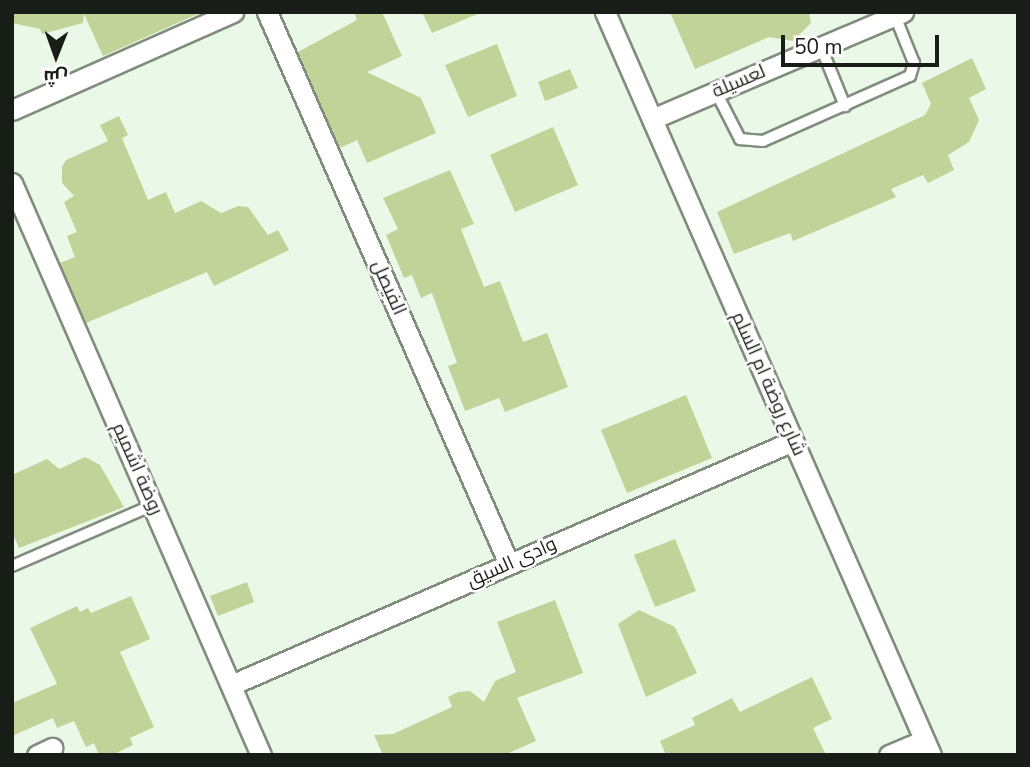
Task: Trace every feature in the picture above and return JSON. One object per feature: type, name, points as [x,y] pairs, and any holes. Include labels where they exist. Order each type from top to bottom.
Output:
[{"type":"street","points":[[12,110],[233,12]]},
{"type":"street","name":"الفيصل","points":[[267,12],[509,564]]},
{"type":"street","name":"شارع روضة ام السلم","points":[[605,12],[927,748]]},
{"type":"street","name":"لعسيلة","points":[[652,119],[899,14]]},
{"type":"street","name":"روضة اشميم","points":[[12,183],[261,755]]},
{"type":"street","name":"وادى السيق","points":[[231,685],[793,440]]},
{"type":"street","points":[[889,755],[927,748]]},
{"type":"lane","points":[[716,92],[735,132],[747,143],[763,141],[905,80],[914,70],[899,14]]},
{"type":"lane","points":[[821,47],[845,106]]},
{"type":"lane","points":[[12,566],[153,505]]},
{"type":"building","points":[[12,12],[202,12],[103,56],[84,14],[83,23],[42,34],[40,29],[12,23]]},
{"type":"building","points":[[354,12],[382,12],[402,56],[367,72],[421,98],[436,133],[367,163],[357,140],[340,148],[298,52],[357,20]]},
{"type":"building","points":[[422,12],[480,12],[480,13],[432,33]]},
{"type":"building","points":[[670,12],[809,12],[811,23],[793,41],[769,37],[695,69]]},
{"type":"building","points":[[497,44],[517,96],[468,117],[445,65]]},
{"type":"building","points":[[972,58],[986,89],[969,98],[979,120],[969,142],[948,155],[954,170],[928,183],[923,175],[891,189],[896,197],[793,241],[790,233],[734,254],[717,212],[925,115],[931,104],[922,83]]},
{"type":"building","points":[[570,69],[578,88],[545,101],[538,82]]},
{"type":"building","points":[[119,116],[128,135],[122,138],[148,200],[166,192],[175,213],[201,201],[221,213],[238,206],[248,207],[268,235],[278,230],[289,250],[214,286],[207,272],[86,323],[60,263],[75,257],[67,236],[77,232],[64,202],[74,196],[62,183],[62,167],[66,160],[108,141],[100,125]]},
{"type":"building","points":[[553,127],[578,185],[515,212],[490,155]]},
{"type":"building","points":[[450,170],[474,224],[461,229],[484,287],[500,281],[523,342],[547,333],[568,387],[505,412],[499,398],[465,411],[448,366],[457,363],[432,293],[421,298],[412,275],[404,278],[386,235],[398,229],[383,198]]},
{"type":"building","points":[[686,395],[712,458],[627,493],[601,430]]},
{"type":"building","points":[[85,457],[100,465],[124,507],[19,548],[12,532],[12,475],[47,459],[59,469]]},
{"type":"building","points":[[675,539],[696,591],[655,607],[634,555]]},
{"type":"building","points":[[247,582],[254,602],[218,616],[210,596]]},
{"type":"building","points":[[131,596],[150,639],[120,652],[154,727],[130,738],[133,745],[112,755],[99,755],[94,743],[86,747],[74,721],[57,728],[53,718],[12,736],[12,703],[57,684],[30,628],[77,606],[80,612],[88,608],[91,613]]},
{"type":"building","points":[[555,600],[583,673],[517,698],[536,741],[504,755],[383,755],[374,735],[393,734],[452,707],[448,697],[458,692],[470,691],[484,702],[495,681],[516,672],[497,622]]},
{"type":"building","points":[[639,610],[675,627],[697,673],[646,697],[618,624]]},
{"type":"building","points":[[812,677],[832,719],[813,728],[826,755],[666,755],[660,741],[695,725],[692,718],[732,698],[740,712]]}]
